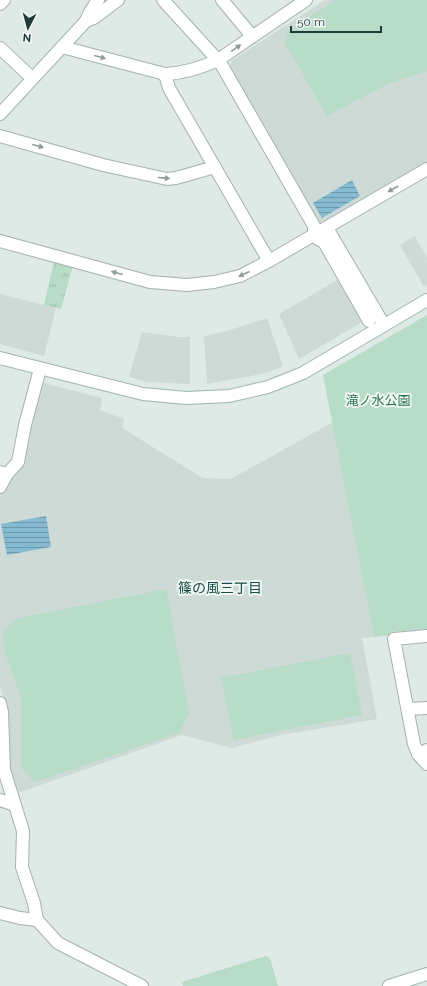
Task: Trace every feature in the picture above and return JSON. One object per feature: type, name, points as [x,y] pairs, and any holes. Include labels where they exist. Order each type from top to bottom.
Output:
[{"type":"street","points":[[0,4],[4,0]]},
{"type":"street","points":[[0,114],[86,21],[98,0]]},
{"type":"street","points":[[86,21],[94,18],[118,0]]},
{"type":"street","points":[[163,0],[217,60],[314,226],[316,235],[324,242],[369,321]]},
{"type":"street","points":[[222,0],[252,36]]},
{"type":"street","points":[[62,47],[165,74],[176,73],[204,66],[218,60],[306,0]]},
{"type":"street","points":[[0,48],[32,78]]},
{"type":"street","points":[[165,74],[168,88],[270,261]]},
{"type":"street","points":[[0,136],[103,165],[167,179],[176,178],[215,167]]},
{"type":"street","points":[[0,241],[150,282],[187,285],[214,282],[240,276],[270,261],[427,169]]},
{"type":"street","points":[[327,228],[384,325]]},
{"type":"street","points":[[0,358],[143,394],[186,398],[229,396],[268,387],[303,373],[427,300]]},
{"type":"street","points":[[0,487],[4,473],[18,462],[25,425],[40,369]]},
{"type":"street","points":[[427,636],[394,639],[414,744],[422,752],[427,764]]},
{"type":"street","points":[[0,703],[2,712],[4,770],[23,831],[22,867],[34,903],[37,920],[58,942],[142,986]]},
{"type":"street","points":[[408,709],[427,708]]},
{"type":"street","points":[[0,800],[15,805]]},
{"type":"street","points":[[0,913],[37,920]]},
{"type":"street","points":[[389,986],[427,974]]},
{"type":"shaded area","points":[[325,0],[427,0],[427,164],[324,224],[317,222],[230,70],[231,61]]},
{"type":"shaded area","points":[[415,236],[427,258],[427,285],[424,287],[400,245]]},
{"type":"shaded area","points":[[339,279],[364,321],[299,359],[279,314]]},
{"type":"shaded area","points":[[0,294],[56,308],[44,356],[0,344]]},
{"type":"shaded area","points":[[267,318],[283,366],[265,373],[207,384],[204,336],[227,331]]},
{"type":"shaded area","points":[[142,332],[178,337],[190,337],[190,384],[147,382],[129,377]]},
{"type":"shaded area","points":[[43,383],[102,398],[100,410],[124,419],[122,428],[203,478],[231,479],[333,422],[374,637],[362,638],[377,719],[280,735],[232,748],[182,735],[21,792],[15,790],[8,768],[8,711],[0,686],[0,496],[24,463],[28,437]]},
{"type":"green space","points":[[336,0],[427,0],[427,71],[390,83],[327,116],[285,43],[287,32]]},
{"type":"green space","points":[[54,261],[73,266],[61,309],[44,305]]},
{"type":"green space","name":"滝ノ水公園","points":[[427,315],[427,629],[391,632],[391,635],[374,637],[323,375]]},
{"type":"green space","points":[[166,589],[189,713],[179,733],[35,782],[22,769],[22,699],[4,650],[3,633],[15,619]]},
{"type":"green space","points":[[350,653],[362,715],[234,740],[221,678]]},
{"type":"green space","points":[[266,956],[270,958],[278,986],[183,986],[182,982]]},
{"type":"water","points":[[352,180],[360,196],[322,218],[313,203]]},
{"type":"water","points":[[46,516],[51,547],[7,555],[1,524]]},
{"type":"district","name":"篠の風三丁目","points":[[220,588]]}]
